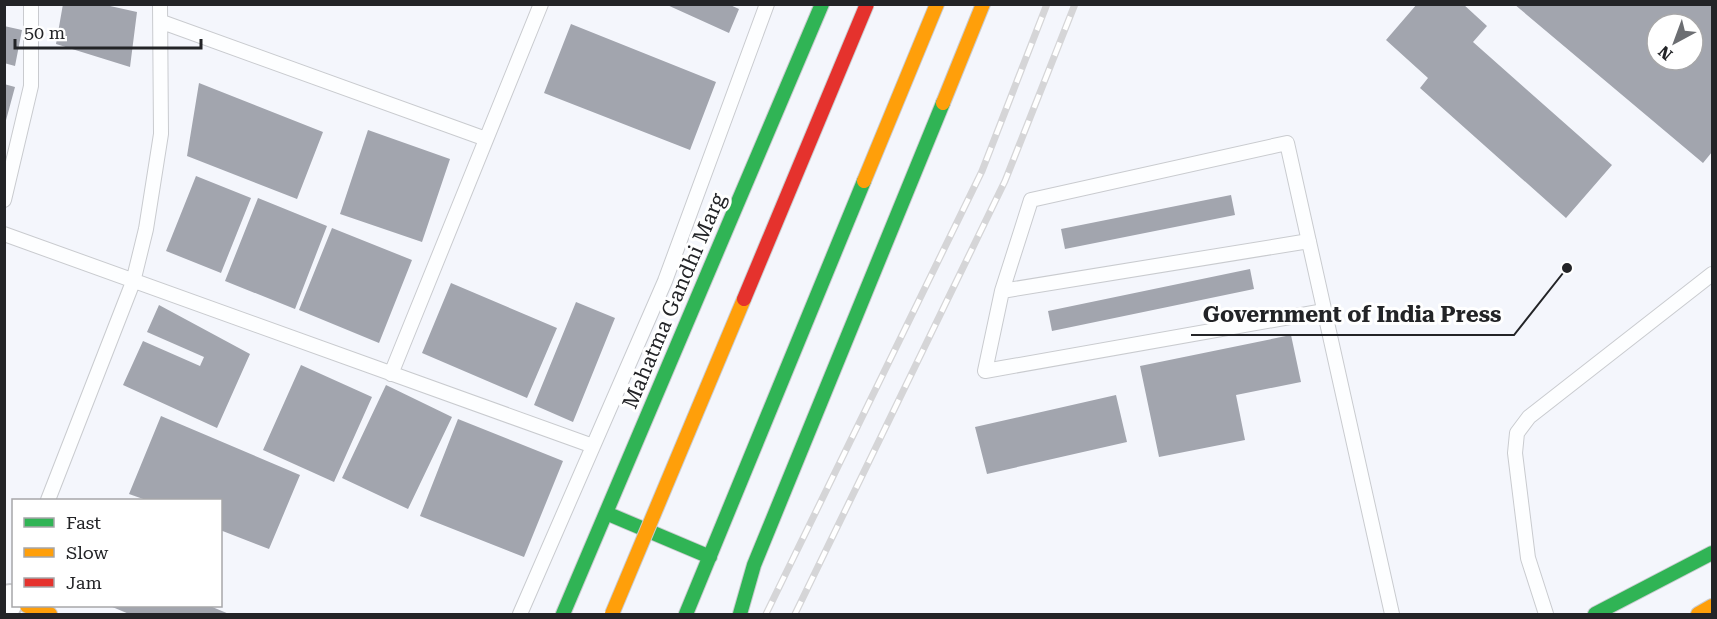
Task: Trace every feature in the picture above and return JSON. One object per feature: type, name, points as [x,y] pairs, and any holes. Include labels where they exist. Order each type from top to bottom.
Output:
[{"type":"main road","name":"Mahatma Gandhi Marg","points":[[563,615],[822,4]]},
{"type":"main road","points":[[612,615],[867,4]]},
{"type":"main road","points":[[686,615],[937,4]]},
{"type":"main road","points":[[735,611],[744,596],[754,565],[983,4]]},
{"type":"main road","points":[[606,513],[710,557]]},
{"type":"main road","points":[[663,549],[672,527]]},
{"type":"main road","points":[[1603,612],[1713,553]]},
{"type":"main road","points":[[1698,615],[1713,606]]},
{"type":"main road","points":[[30,607],[50,615]]},
{"type":"lane","points":[[5,198],[31,86],[31,4]]},
{"type":"lane","points":[[49,499],[133,282],[146,229],[160,134],[162,22],[160,4]]},
{"type":"lane","points":[[392,374],[541,4]]},
{"type":"lane","points":[[520,615],[665,281],[767,4]]},
{"type":"lane","points":[[162,22],[486,140]]},
{"type":"lane","points":[[1324,311],[986,371],[1002,291],[1031,200],[1287,143],[1392,615]]},
{"type":"lane","points":[[4,234],[593,446]]},
{"type":"lane","points":[[1002,291],[1309,241]]},
{"type":"lane","points":[[1546,615],[1525,542],[1515,453],[1517,433],[1529,417],[1713,274]]},
{"type":"building","points":[[63,4],[101,4],[137,12],[130,67],[56,44]]},
{"type":"building","points":[[665,4],[728,4],[739,9],[729,33]]},
{"type":"building","points":[[1417,4],[1463,4],[1487,26],[1473,42],[1612,165],[1566,218],[1420,88],[1428,78],[1386,40]]},
{"type":"building","points":[[1514,4],[1712,4],[1712,152],[1703,163]]},
{"type":"building","points":[[571,24],[716,82],[690,150],[544,93]]},
{"type":"building","points":[[4,26],[22,30],[15,66],[4,63]]},
{"type":"building","points":[[199,83],[323,132],[297,199],[187,156]]},
{"type":"building","points":[[4,84],[15,87],[5,124],[4,124]]},
{"type":"building","points":[[368,130],[450,159],[422,242],[340,214]]},
{"type":"building","points":[[196,176],[251,198],[221,273],[166,251]]},
{"type":"building","points":[[1231,195],[1235,215],[1065,249],[1061,229]]},
{"type":"building","points":[[258,198],[327,226],[295,309],[225,281]]},
{"type":"building","points":[[332,228],[412,260],[379,343],[299,310]]},
{"type":"building","points":[[1250,269],[1254,289],[1052,331],[1048,311]]},
{"type":"building","points":[[451,283],[557,328],[527,398],[422,353]]},
{"type":"building","points":[[576,302],[615,318],[573,422],[534,405]]},
{"type":"building","points":[[159,305],[250,354],[217,428],[123,385],[143,341],[200,366],[204,357],[147,332]]},
{"type":"building","points":[[1291,335],[1301,382],[1236,395],[1245,440],[1159,457],[1140,366]]},
{"type":"building","points":[[301,365],[372,397],[334,482],[263,450]]},
{"type":"building","points":[[386,385],[452,417],[408,509],[342,478]]},
{"type":"building","points":[[1116,395],[1127,442],[987,474],[975,427]]},
{"type":"building","points":[[161,416],[300,475],[269,549],[222,531],[222,499],[143,499],[129,494]]},
{"type":"building","points":[[458,419],[563,461],[524,557],[420,516]]},
{"type":"building","points":[[112,607],[212,607],[229,614],[129,614]]},
{"type":"railway","points":[[766,614],[982,171],[1047,4]]},
{"type":"railway","points":[[795,614],[1005,181],[1075,4]]},
{"type":"traffic: fast","points":[[563,614],[822,4]]},
{"type":"traffic: fast","points":[[740,614],[754,565],[943,103]]},
{"type":"traffic: fast","points":[[686,614],[864,181]]},
{"type":"traffic: fast","points":[[606,513],[710,557]]},
{"type":"traffic: fast","points":[[1595,614],[1712,553]]},
{"type":"traffic: slow","points":[[864,181],[937,4]]},
{"type":"traffic: slow","points":[[943,103],[983,4]]},
{"type":"traffic: slow","points":[[612,614],[744,299]]},
{"type":"traffic: slow","points":[[1698,614],[1712,606]]},
{"type":"traffic: slow","points":[[30,607],[50,614]]},
{"type":"traffic: jam","points":[[744,299],[867,4]]},
{"type":"place","name":"Government of India Press","points":[[1567,268]]}]
